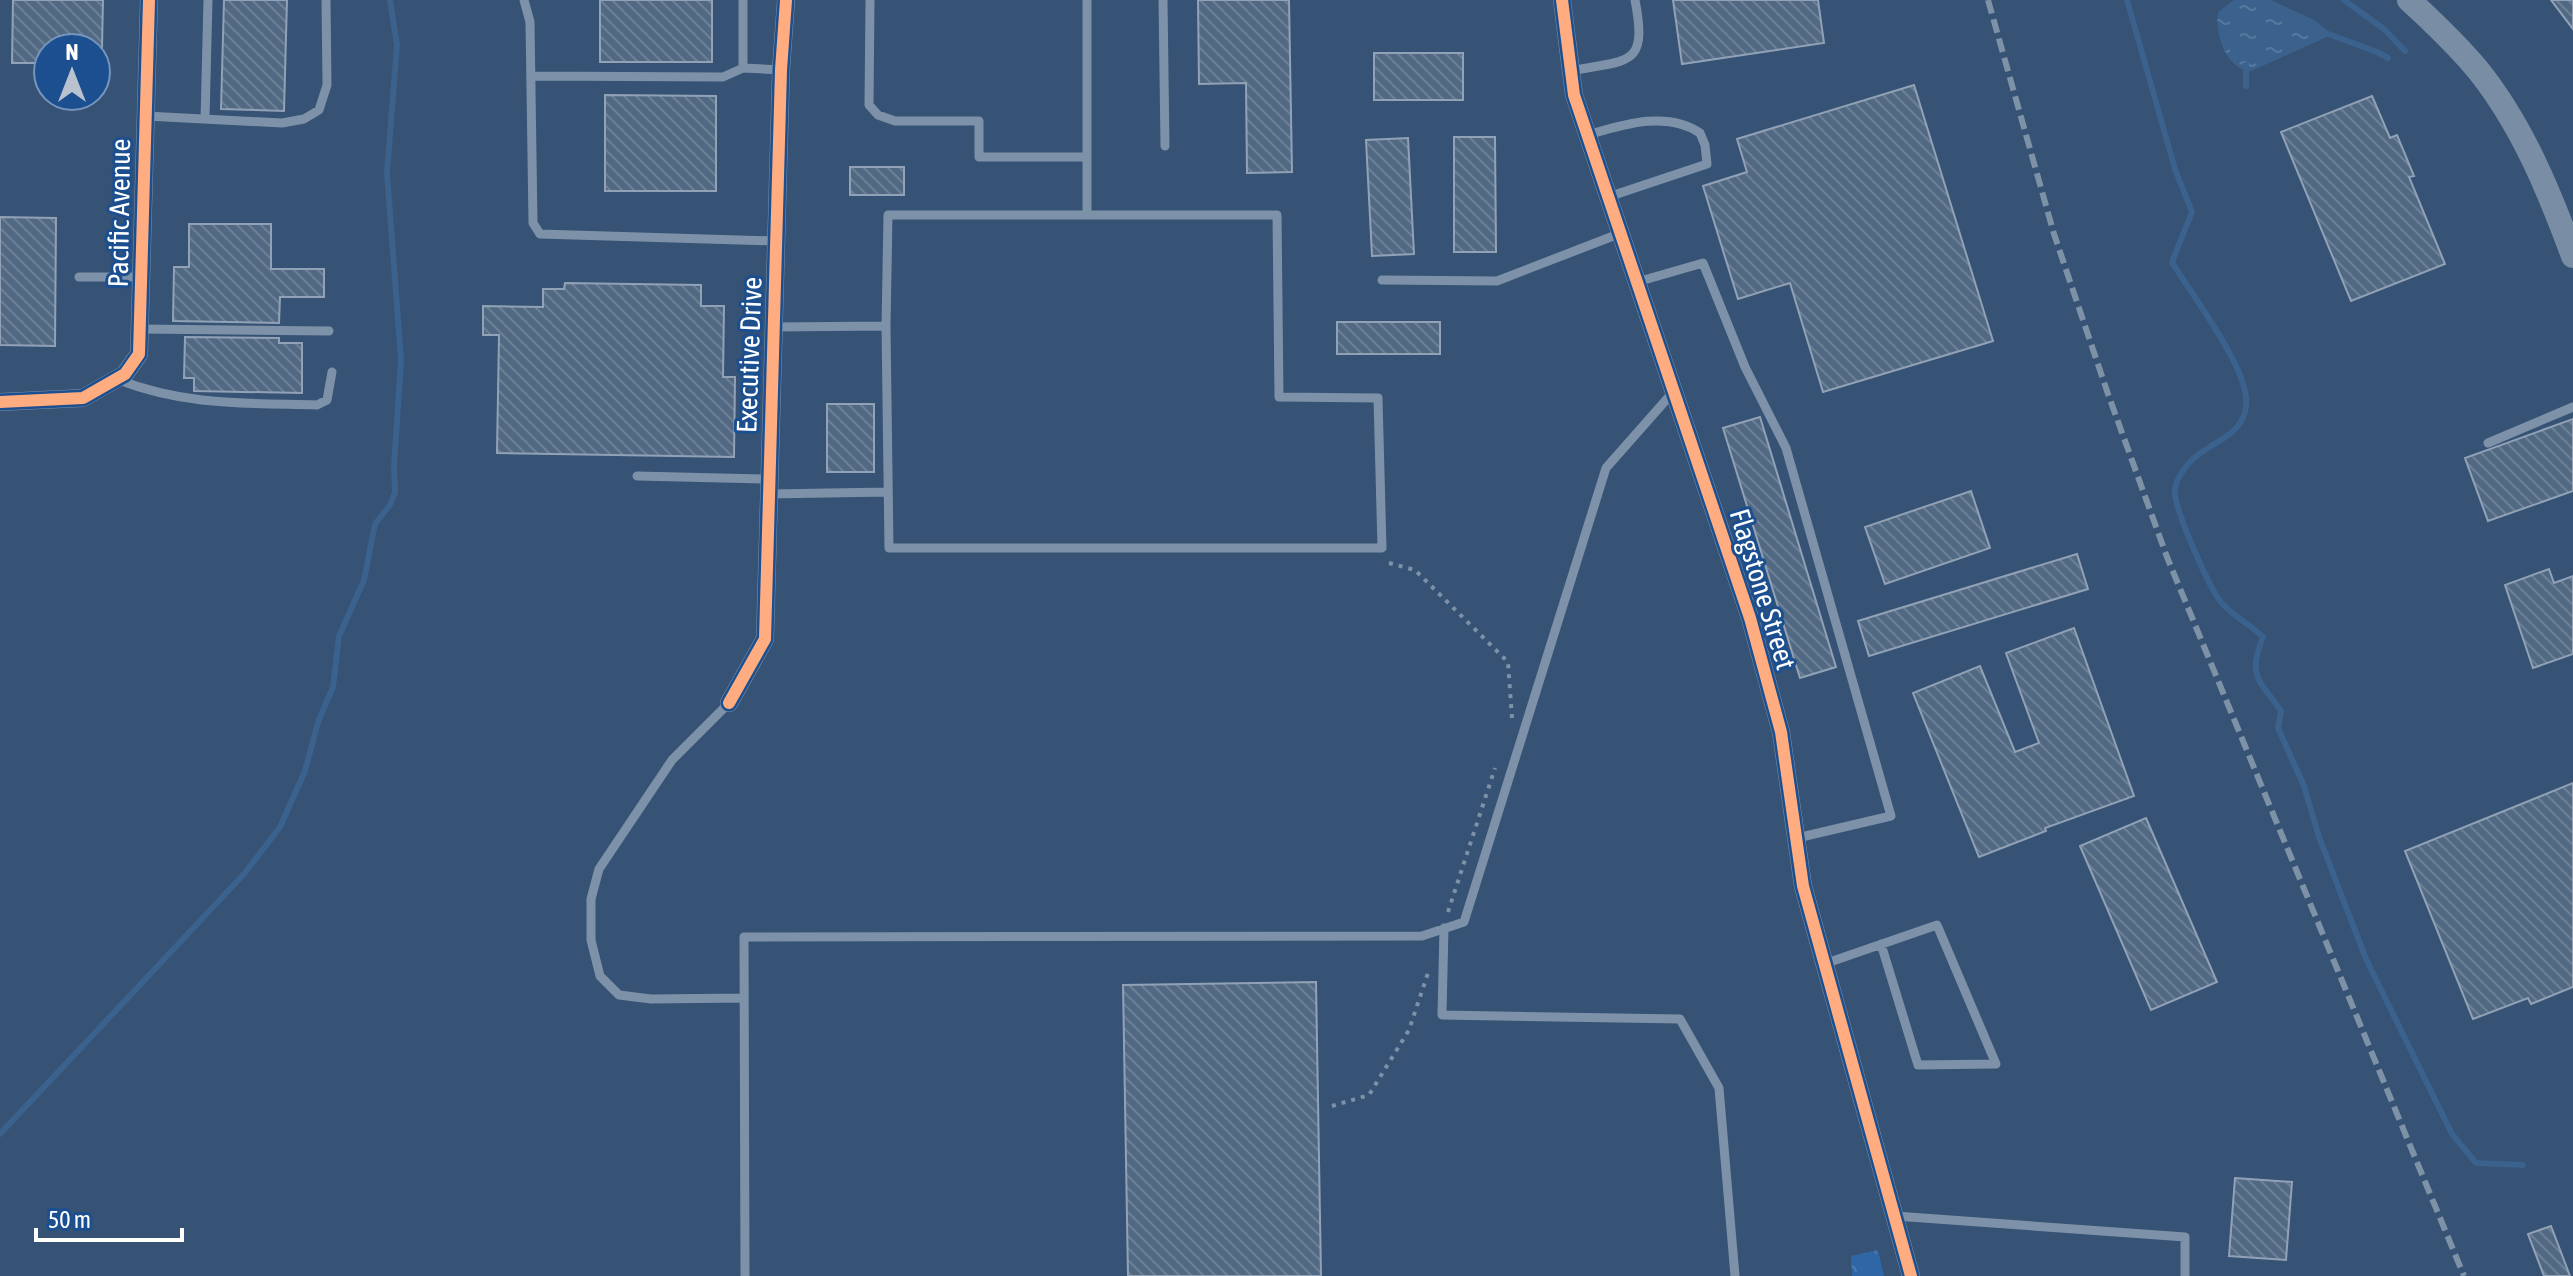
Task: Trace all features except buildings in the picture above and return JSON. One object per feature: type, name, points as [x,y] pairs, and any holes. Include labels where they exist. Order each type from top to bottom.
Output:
[{"type":"main road","points":[[2409,0],[2441,29],[2479,71],[2543,178],[2573,256]]},
{"type":"street","name":"Pacific Avenue","points":[[120,376],[139,354],[149,0]]},
{"type":"street","name":"Executive Drive","points":[[729,703],[765,639],[781,70],[786,0]]},
{"type":"street","name":"Flagstone Street","points":[[1562,0],[1574,95],[1750,618],[1781,732],[1803,886],[1911,1276]]},
{"type":"street","points":[[0,402],[83,398],[120,376]]},
{"type":"lane","points":[[205,119],[208,0]]},
{"type":"lane","points":[[146,116],[282,123],[304,119],[319,110],[327,85],[326,0]]},
{"type":"lane","points":[[524,0],[530,22],[533,223],[540,234],[776,241]]},
{"type":"lane","points":[[743,0],[743,68]]},
{"type":"lane","points":[[870,0],[869,105],[878,115],[895,121],[979,121],[979,157],[1087,157]]},
{"type":"lane","points":[[1087,0],[1087,215]]},
{"type":"lane","points":[[1163,0],[1165,146]]},
{"type":"lane","points":[[1571,71],[1629,59],[1639,46],[1640,28],[1635,0]]},
{"type":"lane","points":[[531,76],[723,77],[743,68],[781,70]]},
{"type":"lane","points":[[1588,135],[1633,123],[1679,123],[1700,133],[1705,145],[1707,164],[1608,197]]},
{"type":"lane","points":[[888,215],[1277,215],[1279,397],[1378,398],[1382,548],[889,548],[886,326],[888,215]]},
{"type":"lane","points":[[1382,280],[1497,281],[1621,233]]},
{"type":"lane","points":[[1637,282],[1703,263],[1745,367],[1786,448],[1850,669],[1891,816],[1797,838]]},
{"type":"lane","points":[[79,277],[141,277]]},
{"type":"lane","points":[[774,327],[886,326]]},
{"type":"lane","points":[[140,329],[329,331]]},
{"type":"lane","points":[[120,376],[147,391],[185,400],[317,405],[327,400],[332,372]]},
{"type":"lane","points":[[745,1276],[744,937],[1422,936],[1464,922],[1606,468],[1674,391]]},
{"type":"lane","points":[[2488,443],[2573,407]]},
{"type":"lane","points":[[637,476],[888,492]]},
{"type":"lane","points":[[729,703],[672,760],[599,869],[591,899],[591,940],[600,976],[619,995],[651,999],[744,998]]},
{"type":"lane","points":[[1824,964],[1881,944],[1937,925],[1996,1064],[1918,1065],[1881,944]]},
{"type":"lane","points":[[1444,927],[1442,1015],[1680,1019],[1719,1088],[1735,1276]]},
{"type":"lane","points":[[1892,1208],[2185,1237],[2185,1276]]},
{"type":"path","points":[[1389,563],[1415,570],[1508,662],[1512,717],[1507,732]]},
{"type":"path","points":[[1444,927],[1497,761]]},
{"type":"path","points":[[1332,1106],[1369,1095],[1409,1030],[1429,971]]},
{"type":"green space","points":[[1878,1250],[1884,1276],[1852,1276],[1851,1256]]},
{"type":"water","points":[[2234,0],[2271,0],[2314,20],[2326,29],[2327,37],[2251,71],[2243,69],[2229,58],[2218,30],[2218,12]]},
{"type":"waterway","points":[[0,1134],[244,874],[280,827],[305,771],[318,722],[333,687],[339,636],[364,580],[375,524],[390,505],[395,492],[401,360],[387,173],[397,45],[390,0]]},
{"type":"waterway","points":[[2127,0],[2175,169],[2192,212],[2172,262],[2230,353],[2245,391],[2246,406],[2239,424],[2226,437],[2193,459],[2179,477],[2175,490],[2180,513],[2215,594],[2230,612],[2263,637],[2256,661],[2258,677],[2281,711],[2278,728],[2304,786],[2319,837],[2366,959],[2452,1134],[2476,1163],[2523,1165]]},
{"type":"waterway","points":[[2344,0],[2384,29],[2405,51]]},
{"type":"waterway","points":[[2320,31],[2388,58]]},
{"type":"waterway","points":[[2246,65],[2246,86]]},
{"type":"railway","points":[[1988,0],[2054,234],[2167,557],[2464,1276]]},
{"type":"cycle path","points":[[0,402],[83,398],[125,374],[139,354],[149,0]]},
{"type":"cycle path","points":[[729,703],[765,639],[781,70],[786,0]]},
{"type":"cycle path","points":[[1562,0],[1574,95],[1750,618],[1781,732],[1803,886],[1911,1276]]}]
